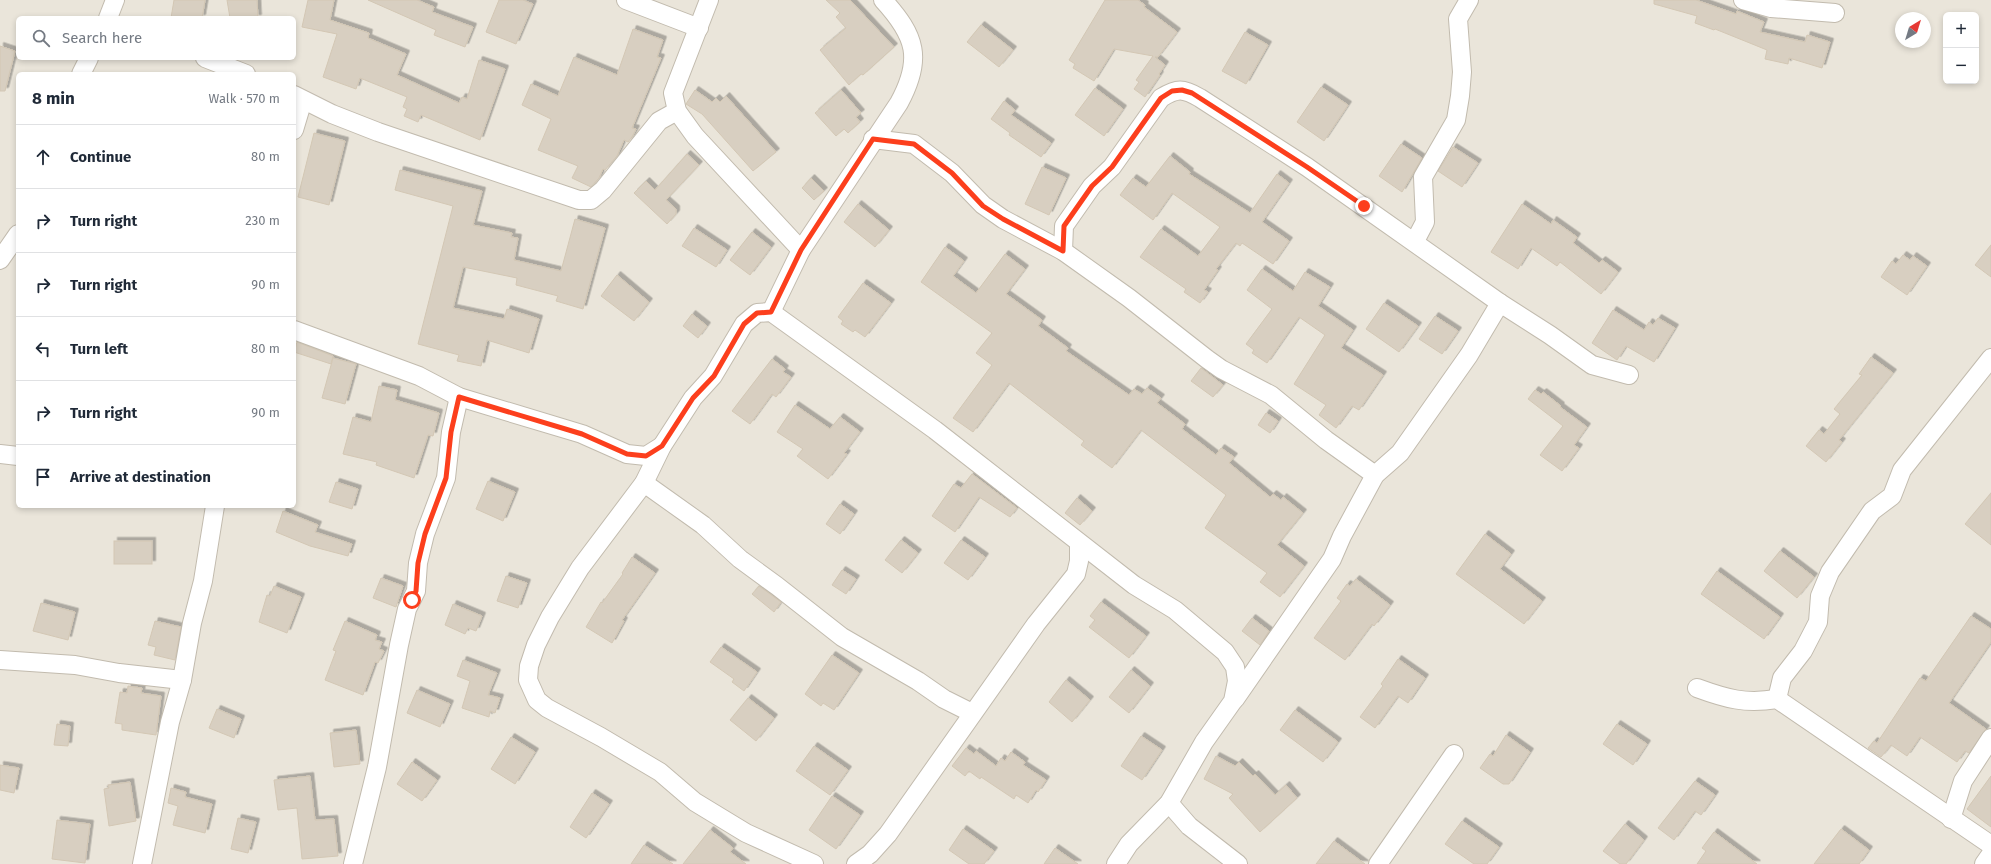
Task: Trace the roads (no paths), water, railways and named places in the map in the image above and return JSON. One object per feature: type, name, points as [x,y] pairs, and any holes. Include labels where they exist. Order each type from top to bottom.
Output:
[{"type":"street","points":[[109,16],[115,0]]},
{"type":"street","points":[[626,0],[699,28]]},
{"type":"street","points":[[709,0],[673,93],[677,111],[696,136],[801,250]]},
{"type":"street","points":[[771,312],[801,250],[910,83],[914,67],[912,44],[903,27],[883,0]]},
{"type":"street","points":[[1415,241],[1425,222],[1423,178],[1456,120],[1462,72],[1458,19],[1469,0]]},
{"type":"street","points":[[1743,0],[1771,8],[1835,13]]},
{"type":"street","points":[[82,72],[88,60]]},
{"type":"street","points":[[210,60],[241,72]]},
{"type":"street","points":[[1063,251],[1064,226],[1092,186],[1112,167],[1161,98],[1172,91],[1182,90],[1200,98],[1257,134],[1415,241],[1453,272],[1500,304],[1550,335],[1592,365],[1629,375]]},
{"type":"street","points":[[296,114],[298,98],[378,132],[579,200],[591,200],[603,190],[659,121],[677,111]]},
{"type":"street","points":[[873,139],[914,144],[952,173],[983,206],[1003,219],[1063,251],[1136,302],[1221,369],[1271,395],[1293,411],[1326,440],[1375,475]]},
{"type":"street","points":[[0,260],[16,237]]},
{"type":"street","points":[[1116,864],[1129,844],[1169,804],[1204,742],[1332,559],[1342,536],[1375,475],[1400,453],[1469,355],[1500,304]]},
{"type":"street","points":[[814,864],[746,833],[706,810],[660,772],[601,737],[547,708],[537,700],[528,680],[529,666],[536,645],[550,617],[580,568],[644,483],[662,446],[693,398],[714,376],[744,324],[757,313],[771,312],[935,430],[1134,586],[1175,610],[1225,652],[1235,667],[1237,681],[1233,701]]},
{"type":"street","points":[[296,331],[420,376],[459,397],[582,434],[627,454],[646,456],[662,446]]},
{"type":"street","points":[[1777,699],[1782,678],[1802,651],[1818,622],[1820,596],[1830,572],[1872,511],[1892,496],[1902,470],[1991,358]]},
{"type":"street","points":[[353,864],[377,767],[405,616],[416,591],[418,563],[425,534],[446,478],[451,432],[459,397]]},
{"type":"street","points":[[0,454],[16,456]]},
{"type":"street","points":[[644,483],[703,525],[740,560],[777,586],[842,637],[918,681],[944,699],[972,713]]},
{"type":"street","points":[[142,864],[170,722],[182,680],[215,508]]},
{"type":"street","points":[[856,864],[870,854],[888,834],[1036,624],[1076,574],[1079,561],[1079,543]]},
{"type":"street","points":[[0,660],[75,665],[119,673],[182,680]]},
{"type":"street","points":[[1697,688],[1725,698],[1756,702],[1777,699],[1991,845]]},
{"type":"street","points":[[1951,819],[1963,781],[1991,738]]},
{"type":"street","points":[[1378,864],[1454,754]]},
{"type":"street","points":[[1169,804],[1189,826],[1238,864]]},
{"type":"street","points":[[1984,864],[1991,854]]}]
